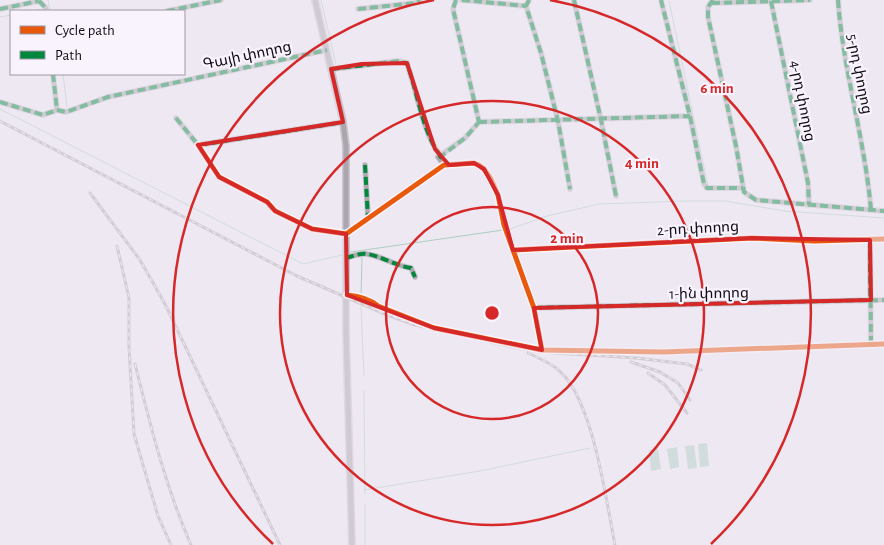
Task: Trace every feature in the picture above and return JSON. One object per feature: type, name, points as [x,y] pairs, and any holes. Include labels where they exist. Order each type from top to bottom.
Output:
[{"type":"main road","points":[[315,0],[343,122],[346,146],[346,332],[352,545]]},
{"type":"street","points":[[0,9],[39,0],[46,10]]},
{"type":"street","points":[[172,10],[221,0]]},
{"type":"street","points":[[358,9],[415,3],[420,0]]},
{"type":"street","points":[[456,0],[454,9],[479,122]]},
{"type":"street","points":[[462,0],[526,6]]},
{"type":"street","points":[[529,0],[526,6],[541,53],[558,121],[570,189]]},
{"type":"street","points":[[574,0],[616,196]]},
{"type":"street","points":[[663,0],[704,184],[707,188],[744,188]]},
{"type":"street","points":[[810,0],[771,2],[712,1],[708,7],[708,17],[744,192],[756,200],[884,211]]},
{"type":"street","name":"5-րդ փողոց","points":[[838,0],[840,30],[868,177],[871,210]]},
{"type":"street","name":"4-րդ փողոց","points":[[771,2],[808,183],[809,205]]},
{"type":"street","name":"Գայի փողոց","points":[[0,102],[43,115],[56,110],[66,112],[108,97],[327,50]]},
{"type":"street","points":[[331,69],[398,61],[407,64],[423,117],[435,149],[441,156]]},
{"type":"street","points":[[53,75],[56,110]]},
{"type":"street","points":[[444,165],[438,157],[465,138],[479,122],[690,116]]},
{"type":"street","points":[[176,118],[198,145],[219,177],[267,202],[275,211],[312,229],[346,234],[444,165],[474,163],[484,168],[491,178],[498,195],[504,225],[534,308],[542,350]]},
{"type":"street","points":[[198,145],[343,122]]},
{"type":"street","points":[[365,165],[368,218]]},
{"type":"street","name":"2-րդ փողոց","points":[[514,250],[752,238],[814,241],[884,239]]},
{"type":"street","points":[[870,240],[871,345]]},
{"type":"street","points":[[346,258],[368,254],[398,266],[411,268],[415,277]]},
{"type":"street","points":[[347,295],[356,296],[375,303],[378,306],[434,328],[542,350],[663,352],[884,344]]},
{"type":"street","name":"1-ին փողոց","points":[[534,308],[884,300]]},
{"type":"highlighted area","points":[[407,63],[435,149],[449,165],[474,163],[484,169],[498,195],[513,250],[752,238],[870,240],[871,300],[534,308],[542,350],[434,328],[347,295],[346,234],[312,229],[275,211],[267,202],[219,177],[198,145],[343,122],[331,69],[362,64]]},
{"type":"shaded area","points":[[707,443],[709,466],[700,467],[698,444]]},
{"type":"shaded area","points":[[694,445],[697,468],[688,469],[685,446]]},
{"type":"shaded area","points":[[677,447],[679,467],[670,469],[667,449]]},
{"type":"shaded area","points":[[658,449],[661,469],[651,471],[649,450]]},
{"type":"waterway","points":[[48,0],[50,10]]},
{"type":"waterway","points":[[321,0],[336,64]]},
{"type":"waterway","points":[[669,1],[708,186]]},
{"type":"waterway","points":[[37,10],[42,9]]},
{"type":"waterway","points":[[0,17],[10,15]]},
{"type":"waterway","points":[[63,75],[67,107]]},
{"type":"waterway","points":[[0,109],[303,264],[342,255]]},
{"type":"waterway","points":[[507,230],[547,216],[599,204],[687,201],[725,201],[785,211],[884,218]]},
{"type":"waterway","points":[[351,252],[503,230]]},
{"type":"waterway","points":[[361,296],[362,256]]},
{"type":"waterway","points":[[361,306],[364,376]]},
{"type":"waterway","points":[[364,391],[365,494]]},
{"type":"waterway","points":[[364,490],[480,471],[590,448]]},
{"type":"waterway","points":[[365,505],[365,545]]},
{"type":"railway","points":[[0,121],[297,276],[387,315],[415,325],[539,352],[636,358],[687,364],[701,370]]},
{"type":"railway","points":[[90,193],[140,260],[165,304],[280,545]]},
{"type":"railway","points":[[117,246],[129,298],[129,347],[134,434],[158,516],[171,545]]},
{"type":"railway","points":[[528,353],[556,368],[569,382],[580,401],[596,450],[615,545]]},
{"type":"railway","points":[[631,362],[660,372],[678,383],[690,400]]},
{"type":"railway","points":[[135,364],[166,478],[191,545]]},
{"type":"railway","points":[[648,373],[665,385],[687,413]]},
{"type":"marked path","points":[[172,10],[221,0]]},
{"type":"marked path","points":[[358,9],[415,3],[420,0]]},
{"type":"marked path","points":[[456,0],[453,9],[479,122]]},
{"type":"marked path","points":[[462,0],[526,6]]},
{"type":"marked path","points":[[529,0],[526,6],[541,53],[558,121],[570,189]]},
{"type":"marked path","points":[[574,0],[616,196]]},
{"type":"marked path","points":[[661,0],[690,116],[704,184],[707,188],[743,188]]},
{"type":"marked path","points":[[713,0],[708,7],[708,17],[744,192],[756,200],[884,211]]},
{"type":"marked path","points":[[712,3],[810,0]]},
{"type":"marked path","points":[[838,0],[844,53],[864,157],[871,210]]},
{"type":"marked path","points":[[39,1],[46,10]]},
{"type":"marked path","points":[[0,9],[39,1]]},
{"type":"marked path","points":[[771,1],[808,183],[809,205]]},
{"type":"marked path","points":[[57,110],[66,112],[108,97],[327,50]]},
{"type":"marked path","points":[[331,69],[398,61],[407,63],[425,124],[441,156]]},
{"type":"marked path","points":[[53,75],[57,110]]},
{"type":"marked path","points":[[0,102],[43,115],[57,110]]},
{"type":"marked path","points":[[479,122],[690,116]]},
{"type":"marked path","points":[[176,118],[198,145],[343,122]]},
{"type":"marked path","points":[[439,158],[465,138],[479,122]]},
{"type":"marked path","points":[[365,165],[368,218]]},
{"type":"marked path","points":[[870,240],[871,345]]},
{"type":"marked path","points":[[346,258],[362,254],[372,255],[411,268],[415,277]]},
{"type":"marked path","points":[[534,308],[884,300]]},
{"type":"cycle path","points":[[198,145],[219,177],[267,202],[275,211],[312,229],[346,234],[444,165],[474,163],[479,165],[491,179],[498,195],[504,225],[534,308],[542,350]]},
{"type":"cycle path","points":[[513,250],[752,238],[814,241],[884,239]]},
{"type":"cycle path","points":[[347,295],[367,300],[434,328],[542,350],[663,352],[884,344]]}]
